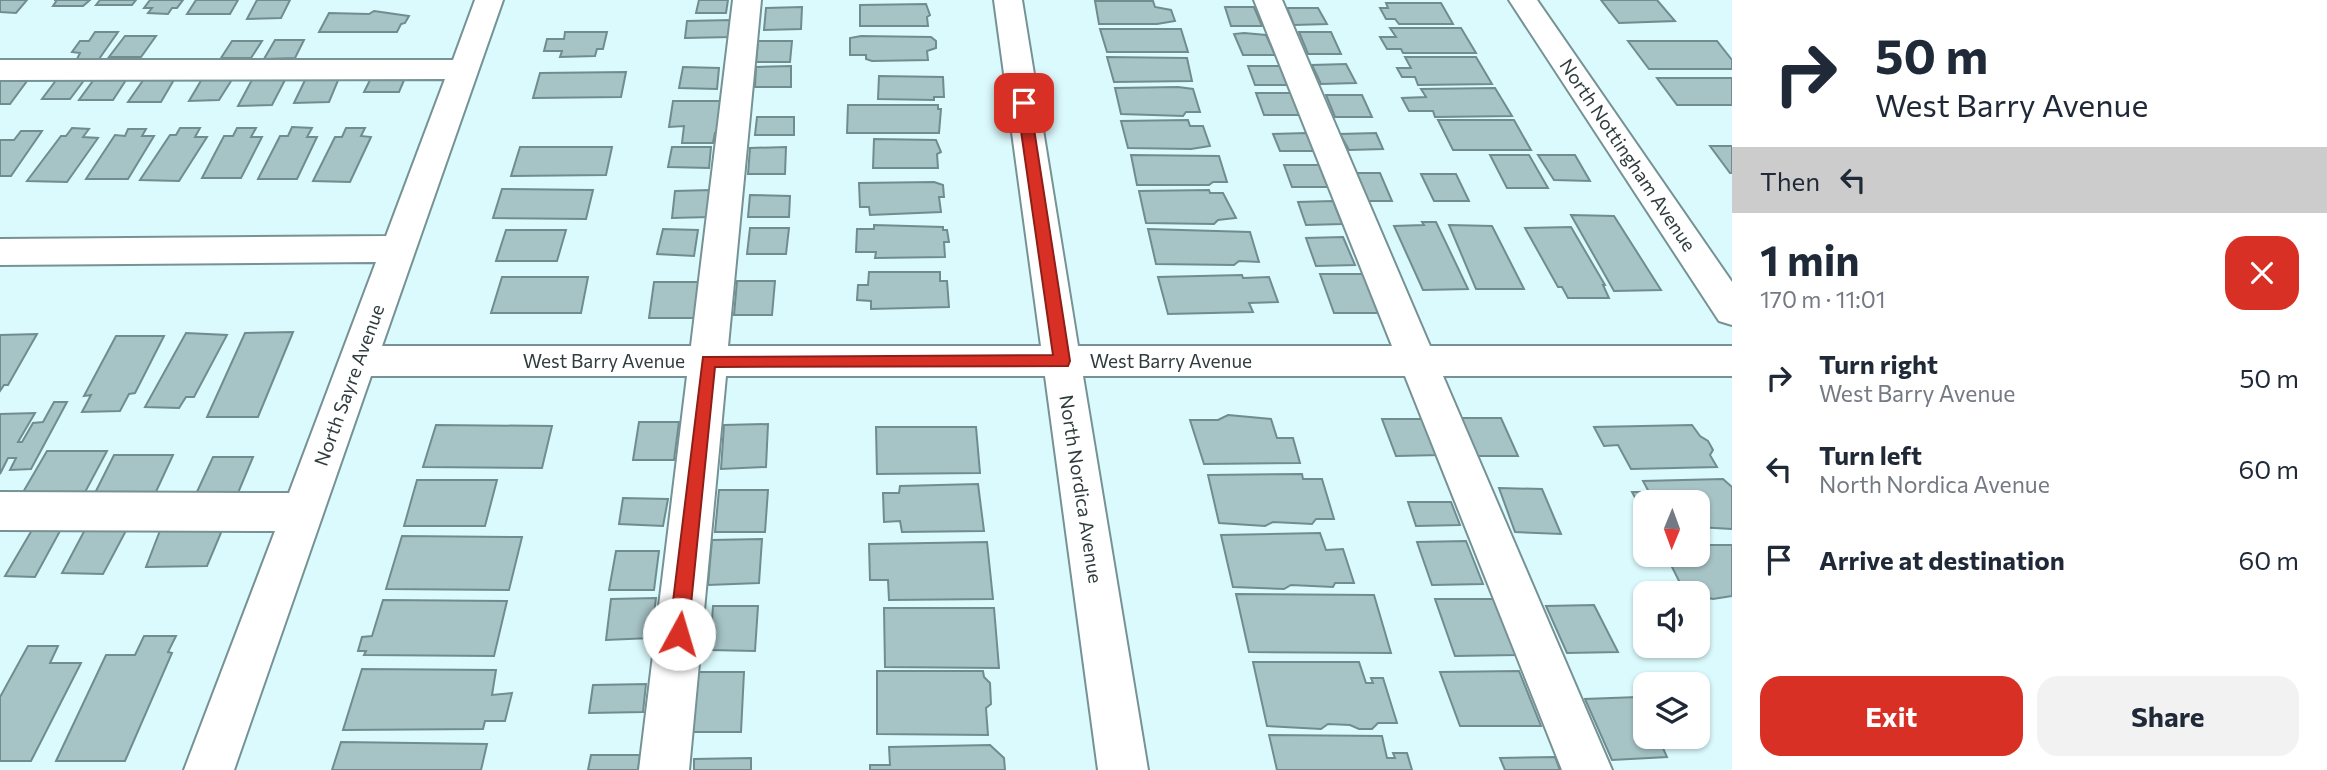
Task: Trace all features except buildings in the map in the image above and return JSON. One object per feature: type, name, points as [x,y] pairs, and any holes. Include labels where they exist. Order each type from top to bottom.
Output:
[{"type":"street","name":"North Sayre Avenue","points":[[209,770],[489,0]]},
{"type":"street","points":[[664,770],[747,0]]},
{"type":"street","name":"North Nordica Avenue","points":[[1008,0],[1123,770]]},
{"type":"street","points":[[1268,0],[1587,770]]},
{"type":"street","name":"North Nottingham Avenue","points":[[1523,0],[1732,310]]},
{"type":"street","points":[[0,70],[464,69]]},
{"type":"street","points":[[0,252],[398,249]]},
{"type":"street","name":"West Barry Avenue","points":[[358,361],[1732,361]]},
{"type":"street","points":[[0,511],[303,512]]},
{"type":"route","points":[[679,634],[708,361],[1062,361],[1024,103]]}]
